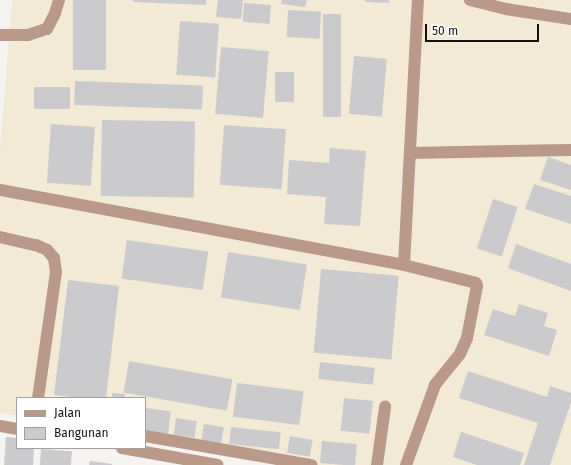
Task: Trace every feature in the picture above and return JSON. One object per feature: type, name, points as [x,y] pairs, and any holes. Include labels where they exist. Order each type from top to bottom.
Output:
[{"type":"street","points":[[0,35],[28,35],[47,28],[55,13],[59,0]]},
{"type":"street","points":[[404,265],[418,0]]},
{"type":"street","points":[[470,0],[506,8],[571,19]]},
{"type":"street","points":[[410,153],[571,150]]},
{"type":"street","points":[[0,190],[404,265],[472,280],[477,286],[467,338],[460,354],[435,385],[406,465]]},
{"type":"street","points":[[0,237],[36,245],[47,250],[54,258],[56,272],[38,397]]},
{"type":"street","points":[[377,465],[385,407]]},
{"type":"street","points":[[0,426],[16,429]]},
{"type":"street","points":[[146,436],[312,465]]},
{"type":"street","points":[[128,449],[216,465]]},
{"type":"shaded area","points":[[12,0],[571,0],[571,465],[294,465],[146,439],[146,397],[16,397],[16,416],[0,413],[0,151]]},
{"type":"building","points":[[73,0],[106,0],[106,70],[73,70]]},
{"type":"building","points":[[133,0],[206,0],[206,5],[133,2]]},
{"type":"building","points":[[218,0],[243,0],[241,19],[216,17]]},
{"type":"building","points":[[282,0],[307,0],[305,7],[281,4]]},
{"type":"building","points":[[365,0],[389,0],[389,3],[365,2]]},
{"type":"building","points":[[244,3],[271,5],[270,24],[243,22]]},
{"type":"building","points":[[288,10],[321,12],[320,39],[287,37]]},
{"type":"building","points":[[323,14],[341,14],[341,117],[323,117]]},
{"type":"building","points":[[180,21],[219,24],[215,78],[176,75]]},
{"type":"building","points":[[221,47],[269,51],[263,118],[215,114]]},
{"type":"building","points":[[354,56],[387,59],[382,117],[349,114]]},
{"type":"building","points":[[275,72],[294,72],[294,102],[275,102]]},
{"type":"building","points":[[75,81],[203,85],[202,109],[74,105]]},
{"type":"building","points":[[34,87],[70,87],[70,109],[34,109]]},
{"type":"building","points":[[102,120],[195,122],[194,198],[101,196]]},
{"type":"building","points":[[51,124],[95,127],[91,186],[47,183]]},
{"type":"building","points":[[224,125],[286,129],[282,189],[220,185]]},
{"type":"building","points":[[330,148],[366,151],[360,226],[324,224],[326,197],[287,194],[289,160],[329,163]]},
{"type":"building","points":[[548,157],[571,165],[571,190],[540,180]]},
{"type":"building","points":[[534,184],[571,196],[571,224],[525,209]]},
{"type":"building","points":[[493,199],[518,207],[502,256],[477,248]]},
{"type":"building","points":[[127,240],[208,251],[203,290],[122,279]]},
{"type":"building","points":[[516,244],[571,264],[571,291],[508,268]]},
{"type":"building","points":[[228,252],[307,265],[300,310],[221,297]]},
{"type":"building","points":[[321,269],[399,276],[391,359],[314,353]]},
{"type":"building","points":[[68,280],[119,286],[106,397],[70,397],[54,395]]},
{"type":"building","points":[[519,304],[548,313],[544,326],[557,330],[549,356],[484,335],[493,309],[515,316]]},
{"type":"building","points":[[129,361],[232,379],[227,411],[123,393]]},
{"type":"building","points":[[320,362],[375,368],[373,385],[318,379]]},
{"type":"building","points":[[468,371],[547,397],[550,386],[571,393],[571,402],[550,465],[524,465],[538,423],[459,398]]},
{"type":"building","points":[[237,383],[304,391],[299,425],[233,417]]},
{"type":"building","points":[[112,393],[125,394],[125,397],[112,397]]},
{"type":"building","points":[[344,398],[373,401],[369,434],[341,431]]},
{"type":"building","points":[[146,408],[171,411],[168,434],[146,431]]},
{"type":"building","points":[[176,418],[197,421],[194,438],[174,435]]},
{"type":"building","points":[[204,424],[224,427],[221,446],[201,443]]},
{"type":"building","points":[[231,427],[281,432],[279,449],[229,444]]},
{"type":"building","points":[[461,432],[524,453],[520,465],[477,465],[453,457]]},
{"type":"building","points":[[290,436],[313,440],[310,457],[287,453]]},
{"type":"building","points":[[6,437],[16,438],[16,449],[34,449],[33,465],[4,465]]},
{"type":"building","points":[[322,441],[357,444],[355,465],[320,463]]},
{"type":"building","points":[[41,449],[72,451],[71,465],[40,465]]},
{"type":"building","points":[[90,461],[112,464],[112,465],[89,465]]}]
